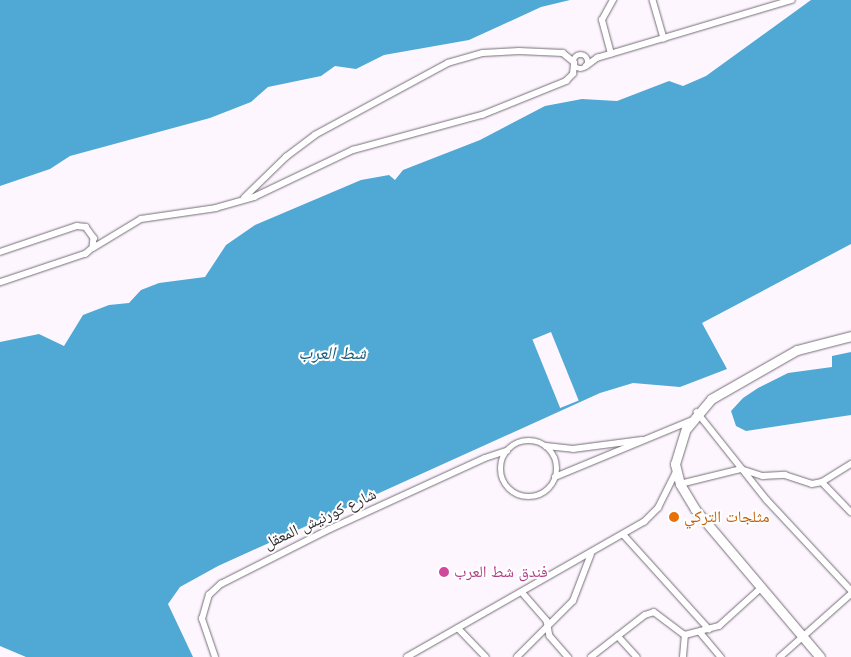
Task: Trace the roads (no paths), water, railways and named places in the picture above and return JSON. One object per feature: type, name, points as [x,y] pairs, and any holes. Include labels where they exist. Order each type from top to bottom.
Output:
[{"type":"main road","points":[[820,657],[695,509],[680,484],[676,472],[679,446],[690,421],[712,399],[783,356],[814,344],[851,336]]},
{"type":"street","points":[[611,54],[602,20],[614,0]]},
{"type":"street","points":[[653,0],[664,38]]},
{"type":"street","points":[[0,282],[86,254],[141,219],[240,201],[266,193],[354,150],[462,122],[570,78],[597,58],[792,0]]},
{"type":"street","points":[[240,201],[286,157],[315,135],[448,63],[483,53],[563,53],[597,58]]},
{"type":"street","points":[[563,53],[574,63],[584,67]]},
{"type":"street","points":[[570,78],[574,63],[581,55]]},
{"type":"street","points":[[581,55],[587,60],[584,67]]},
{"type":"street","points":[[0,252],[77,226],[91,232],[93,248]]},
{"type":"street","points":[[698,412],[741,469],[851,592],[780,657]]},
{"type":"street","points":[[643,440],[573,449],[520,443],[507,451],[501,465],[503,480],[519,496],[541,494],[555,477],[623,452],[643,440],[690,421]]},
{"type":"street","points":[[542,445],[553,455],[555,477]]},
{"type":"street","name":"شارع كورنيش المعقل","points":[[215,657],[202,619],[209,595],[221,584],[339,524],[485,458],[507,451]]},
{"type":"street","points":[[680,484],[741,469],[764,476],[785,475],[812,484],[822,482],[851,464]]},
{"type":"street","points":[[407,657],[624,535],[652,515],[676,472]]},
{"type":"street","points":[[822,482],[851,512]]},
{"type":"street","points":[[624,535],[709,629]]},
{"type":"street","points":[[517,657],[549,628],[576,597],[592,554]]},
{"type":"street","points":[[591,657],[644,615],[654,612],[685,635],[719,626],[761,588]]},
{"type":"street","points":[[522,592],[549,628],[551,638],[568,657]]},
{"type":"street","points":[[458,628],[486,657]]},
{"type":"street","points":[[700,632],[721,657]]},
{"type":"street","points":[[683,657],[685,635]]},
{"type":"street","points":[[618,636],[636,657]]},
{"type":"water","points":[[0,0],[570,0],[541,7],[469,40],[384,55],[356,69],[335,66],[321,76],[268,87],[251,102],[210,118],[70,156],[50,169],[0,186]]},
{"type":"water","name":"شط العرب","points":[[811,0],[851,0],[851,244],[702,323],[727,369],[680,387],[633,383],[600,393],[218,566],[180,587],[168,604],[193,657],[26,657],[0,646],[0,342],[39,334],[64,346],[83,315],[109,305],[129,303],[141,290],[159,283],[205,277],[226,245],[255,225],[361,180],[389,175],[395,180],[403,170],[480,140],[545,106],[582,99],[617,101],[669,81],[683,86],[706,76]]},
{"type":"water","points":[[851,352],[851,415],[746,431],[736,426],[731,411],[743,398],[758,388],[788,373],[832,367],[832,356]]},
{"type":"place","name":"مثلجات التركي","points":[[674,517]]},
{"type":"place","name":"فندق شط العرب","points":[[444,572]]}]
